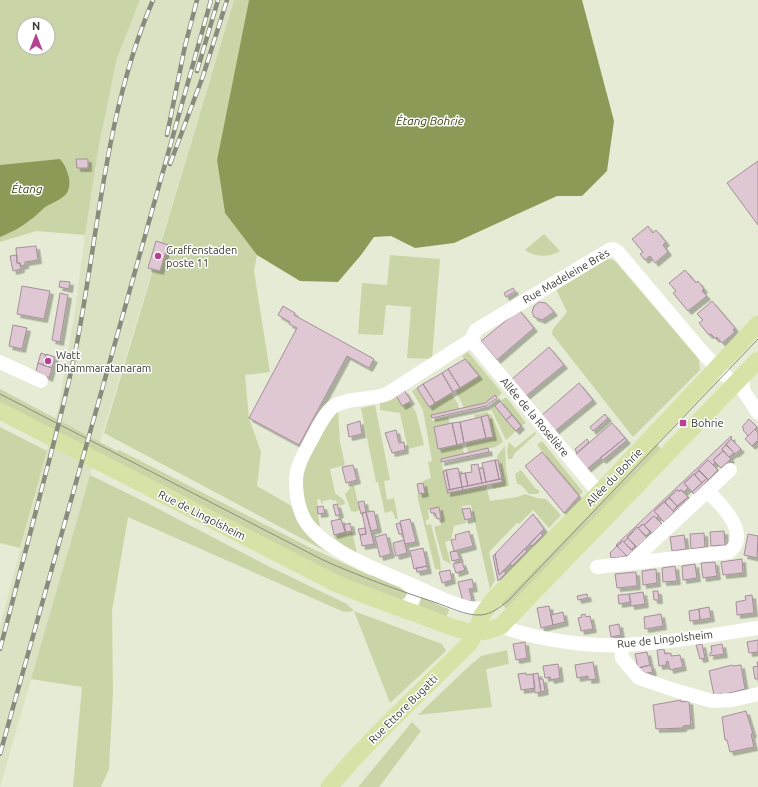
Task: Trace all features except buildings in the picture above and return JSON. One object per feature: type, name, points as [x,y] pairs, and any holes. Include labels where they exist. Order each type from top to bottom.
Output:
[{"type":"main road","name":"Allée du Bohrie","points":[[476,632],[482,615],[487,608],[599,493],[758,324]]},
{"type":"main road","name":"Allée du Bohrie","points":[[502,626],[758,360]]},
{"type":"main road","name":"Rue de Lingolsheim","points":[[0,411],[337,584],[461,630],[476,632]]},
{"type":"main road","points":[[476,632],[502,626]]},
{"type":"main road","name":"Rue Ettore Bugatti","points":[[329,787],[402,708],[469,644],[476,632]]},
{"type":"street","name":"Rue Madeleine Brès","points":[[471,340],[476,330],[613,249],[618,252],[717,368]]},
{"type":"street","points":[[471,340],[387,394],[379,397],[346,402],[333,407],[326,415],[305,451],[297,472],[296,487],[302,516],[310,527],[325,540],[353,559],[466,607],[476,609],[487,608]]},
{"type":"street","name":"Allée de la Roselière","points":[[471,340],[599,493]]},
{"type":"street","points":[[0,362],[40,381]]},
{"type":"street","points":[[717,368],[738,381],[758,413]]},
{"type":"street","points":[[629,564],[730,470]]},
{"type":"street","points":[[597,567],[722,554],[732,550],[738,538],[736,528],[722,506],[708,491]]},
{"type":"street","points":[[406,582],[415,592],[408,611]]},
{"type":"street","name":"Rue de Lingolsheim","points":[[502,626],[536,636],[562,641],[621,645],[662,642],[758,628]]},
{"type":"street","points":[[621,645],[622,658],[639,678],[674,690],[712,700],[732,700],[758,694]]},
{"type":"shaded area","points":[[0,0],[140,0],[117,58],[99,145],[85,235],[36,231],[0,242]]},
{"type":"shaded area","points":[[140,0],[234,0],[90,475],[0,787],[0,626],[59,405],[75,311],[99,145],[117,58]]},
{"type":"shaded area","points":[[234,0],[249,0],[217,160],[225,213],[257,255],[254,271],[270,372],[245,375],[249,418],[261,452],[257,486],[290,505],[305,529],[333,555],[104,433]]},
{"type":"shaded area","points":[[544,234],[560,251],[552,255],[542,256],[525,250]]},
{"type":"shaded area","points":[[390,255],[440,259],[432,359],[407,358],[411,307],[386,305],[383,335],[358,334],[362,283],[387,285]]},
{"type":"shaded area","points":[[609,259],[614,260],[699,360],[700,370],[633,437],[552,334],[553,329],[567,312],[556,289],[601,262]]},
{"type":"shaded area","points":[[468,352],[502,393],[497,398],[495,395],[485,403],[464,408],[456,391],[479,376],[462,356]]},
{"type":"shaded area","points":[[417,388],[429,407],[451,393],[458,404],[459,409],[431,415],[432,421],[448,417],[450,424],[434,428],[438,449],[462,444],[464,454],[441,459],[447,493],[486,485],[490,501],[517,497],[525,494],[546,499],[561,515],[549,528],[533,510],[519,524],[517,523],[489,552],[495,580],[490,589],[471,505],[462,506],[466,523],[454,526],[451,540],[445,542],[451,564],[443,560],[434,527],[441,525],[440,507],[428,510],[429,519],[426,520],[426,525],[431,524],[441,570],[435,569],[417,495],[425,493],[423,481],[431,478],[428,462],[432,461],[423,410],[412,391]]},
{"type":"shaded area","points":[[0,389],[117,451],[119,450],[313,549],[371,576],[373,574],[406,588],[409,594],[401,600],[372,592],[0,406]]},
{"type":"shaded area","points":[[396,395],[402,406],[409,402],[416,412],[424,445],[408,449],[400,413],[380,410],[380,403]]},
{"type":"shaded area","points":[[507,398],[526,423],[521,426],[500,401]]},
{"type":"shaded area","points":[[375,405],[390,480],[384,481],[387,500],[394,498],[398,519],[395,519],[393,512],[391,511],[385,513],[378,482],[376,482],[361,408]]},
{"type":"shaded area","points":[[495,406],[516,431],[506,440],[491,409]]},
{"type":"shaded area","points":[[338,410],[340,442],[345,465],[330,469],[335,493],[344,500],[345,504],[338,506],[336,500],[332,501],[332,499],[323,501],[322,504],[320,499],[317,500],[320,527],[311,519],[301,492],[300,475],[323,429]]},
{"type":"shaded area","points":[[488,412],[488,414],[491,414],[492,416],[503,442],[495,447],[468,453],[466,443],[493,437],[488,416],[475,418],[474,415]]},
{"type":"shaded area","points":[[0,427],[47,451],[20,548],[0,543]]},
{"type":"shaded area","points":[[535,432],[536,434],[515,453],[512,459],[508,459],[507,451],[509,442],[515,448]]},
{"type":"shaded area","points":[[653,440],[664,452],[510,612],[499,602]]},
{"type":"shaded area","points":[[542,441],[583,492],[579,496],[537,445]]},
{"type":"shaded area","points":[[505,446],[509,486],[493,489],[492,484],[502,482],[497,456]]},
{"type":"shaded area","points":[[521,470],[540,492],[537,494],[529,494],[521,485],[517,484],[515,474]]},
{"type":"shaded area","points":[[90,475],[270,567],[347,604],[354,611],[344,612],[128,517],[112,611],[113,692],[109,769],[101,787],[73,787],[82,687],[31,679]]},
{"type":"shaded area","points":[[352,486],[354,486],[360,510],[355,512],[351,511],[345,494]]},
{"type":"shaded area","points":[[352,531],[357,554],[349,550],[334,538],[334,535]]},
{"type":"shaded area","points":[[422,597],[451,605],[446,618],[419,606]]},
{"type":"shaded area","points":[[354,611],[442,644],[446,651],[390,703]]},
{"type":"shaded area","points":[[507,650],[509,664],[486,669],[492,707],[418,715],[481,656]]},
{"type":"shaded area","points":[[412,722],[421,731],[379,787],[358,787]]},
{"type":"water","name":"Étang Bohrie","points":[[249,0],[582,0],[614,121],[607,171],[582,196],[557,196],[454,243],[415,248],[391,236],[374,237],[338,282],[300,281],[257,255],[225,213],[217,160]]},
{"type":"water","name":"Étang","points":[[60,159],[66,168],[69,178],[69,185],[66,194],[59,200],[44,208],[16,230],[0,237],[0,165]]},
{"type":"tram line","points":[[0,394],[323,560],[406,593],[458,611],[481,615],[492,612],[508,601],[758,339]]},
{"type":"railway","points":[[0,649],[70,377],[85,300],[106,169],[124,83],[137,41],[153,0]]},
{"type":"railway","points":[[167,135],[185,46],[197,0]]},
{"type":"railway","points":[[0,754],[211,0]]},
{"type":"railway","points":[[197,71],[218,0]]},
{"type":"railway","points":[[170,164],[203,76],[227,0]]},
{"type":"place","name":"Graffenstaden poste 11","points":[[158,256]]},
{"type":"place","name":"Watt Dhammaratanaram","points":[[48,361]]},
{"type":"place","name":"Bohrie","points":[[683,423]]}]
